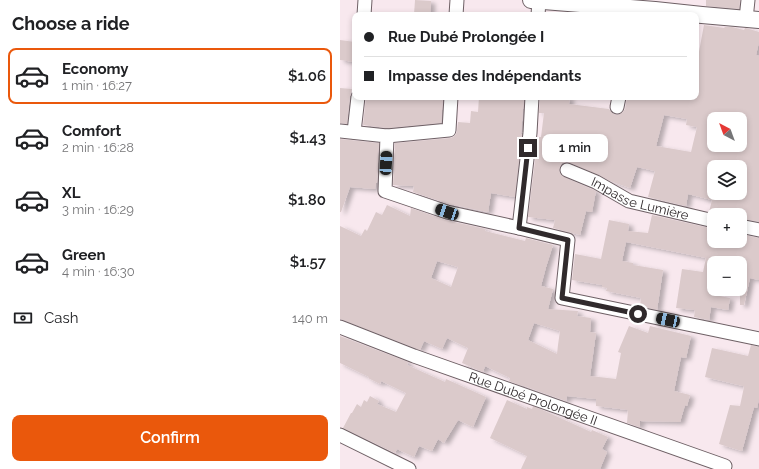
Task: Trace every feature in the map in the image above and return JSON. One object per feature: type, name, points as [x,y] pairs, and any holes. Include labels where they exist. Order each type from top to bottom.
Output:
[{"type":"street","points":[[364,12],[365,0]]},
{"type":"street","points":[[456,12],[457,0]]},
{"type":"street","points":[[699,14],[753,19],[748,0]]},
{"type":"street","points":[[542,4],[634,12],[656,5],[688,12]]},
{"type":"street","points":[[354,132],[358,100]]},
{"type":"street","points":[[340,131],[387,136],[449,130],[451,100]]},
{"type":"street","points":[[519,228],[530,133],[532,100]]},
{"type":"street","points":[[387,136],[385,191],[447,212],[568,240],[562,298],[759,339]]},
{"type":"street","name":"Impasse Lumière","points":[[568,170],[596,182],[628,201],[707,220]]},
{"type":"street","points":[[747,227],[759,230]]},
{"type":"street","name":"Rue Dubé Prolongée II","points":[[340,327],[414,356],[727,468]]},
{"type":"street","points":[[340,436],[409,469]]},
{"type":"building","points":[[415,0],[431,1],[430,12],[414,12]]},
{"type":"building","points":[[706,0],[740,0],[739,9],[706,6]]},
{"type":"building","points":[[704,25],[724,28],[732,27],[744,30],[746,28],[759,32],[759,42],[756,55],[759,56],[759,222],[747,219],[747,208],[710,208],[712,200],[747,200],[747,160],[707,160],[707,199],[688,194],[686,206],[648,197],[655,171],[637,167],[630,188],[610,181],[570,163],[562,163],[559,171],[561,175],[596,191],[592,212],[586,211],[580,235],[553,228],[555,220],[528,217],[538,137],[541,137],[544,113],[539,113],[540,100],[570,100],[569,104],[609,109],[616,115],[623,112],[626,100],[699,100],[699,52]],"holes":[[[664,115],[687,119],[686,125],[697,127],[691,152],[656,146]]]},
{"type":"building","points":[[340,40],[352,42],[352,62],[340,60]]},
{"type":"building","points":[[340,88],[352,89],[347,124],[340,123]]},
{"type":"building","points":[[366,100],[443,100],[441,123],[387,128],[363,125]]},
{"type":"building","points":[[479,100],[524,100],[522,134],[515,197],[491,193],[488,212],[449,204],[413,192],[414,186],[393,185],[395,143],[453,137],[457,131],[458,122],[470,123],[471,111],[478,112]]},
{"type":"building","points":[[340,139],[379,143],[377,183],[375,189],[350,187],[341,212],[340,212]]},
{"type":"building","points":[[387,205],[410,216],[411,208],[445,220],[486,229],[485,231],[525,241],[526,238],[553,245],[541,286],[553,289],[548,309],[578,311],[577,316],[591,318],[590,332],[596,333],[590,376],[616,379],[621,353],[618,352],[629,326],[648,333],[650,326],[691,336],[686,358],[681,357],[674,391],[690,395],[687,406],[685,405],[680,422],[640,421],[640,427],[627,423],[628,410],[596,406],[596,399],[567,396],[566,401],[509,381],[510,378],[485,366],[483,372],[462,363],[468,348],[447,338],[442,349],[424,341],[420,350],[340,319],[340,226],[361,236],[365,229],[367,231],[376,212],[382,215]],"holes":[[[437,261],[458,267],[451,287],[431,278]],[[534,323],[560,331],[557,354],[528,340]]]},
{"type":"building","points":[[652,215],[707,227],[707,248],[747,248],[747,235],[759,238],[759,280],[750,278],[747,292],[747,256],[707,256],[707,296],[730,298],[728,310],[711,307],[709,320],[694,317],[695,310],[676,308],[682,269],[703,272],[706,258],[626,242],[622,261],[633,263],[633,265],[663,270],[657,310],[640,306],[641,298],[606,291],[607,288],[602,287],[602,285],[572,280],[575,254],[601,259],[609,220],[629,224],[628,231],[648,233]]},
{"type":"building","points":[[740,296],[746,296],[744,305],[740,305]]},
{"type":"building","points":[[340,336],[408,362],[407,365],[445,382],[446,379],[486,397],[473,427],[458,420],[444,443],[438,439],[432,451],[419,446],[414,457],[397,449],[395,453],[343,428],[357,404],[361,407],[364,400],[367,402],[370,396],[379,401],[377,404],[396,412],[406,393],[381,381],[380,384],[340,363]]},
{"type":"building","points":[[751,345],[759,347],[759,399],[757,408],[754,407],[742,451],[719,444],[730,405],[740,406],[744,387],[705,377],[712,348],[748,356]]},
{"type":"building","points":[[507,400],[527,409],[527,407],[532,409],[533,406],[591,432],[592,430],[608,437],[602,449],[607,452],[600,469],[521,469],[527,456],[490,438]]},
{"type":"route","points":[[528,148],[519,228],[568,240],[562,298],[638,314]]}]
